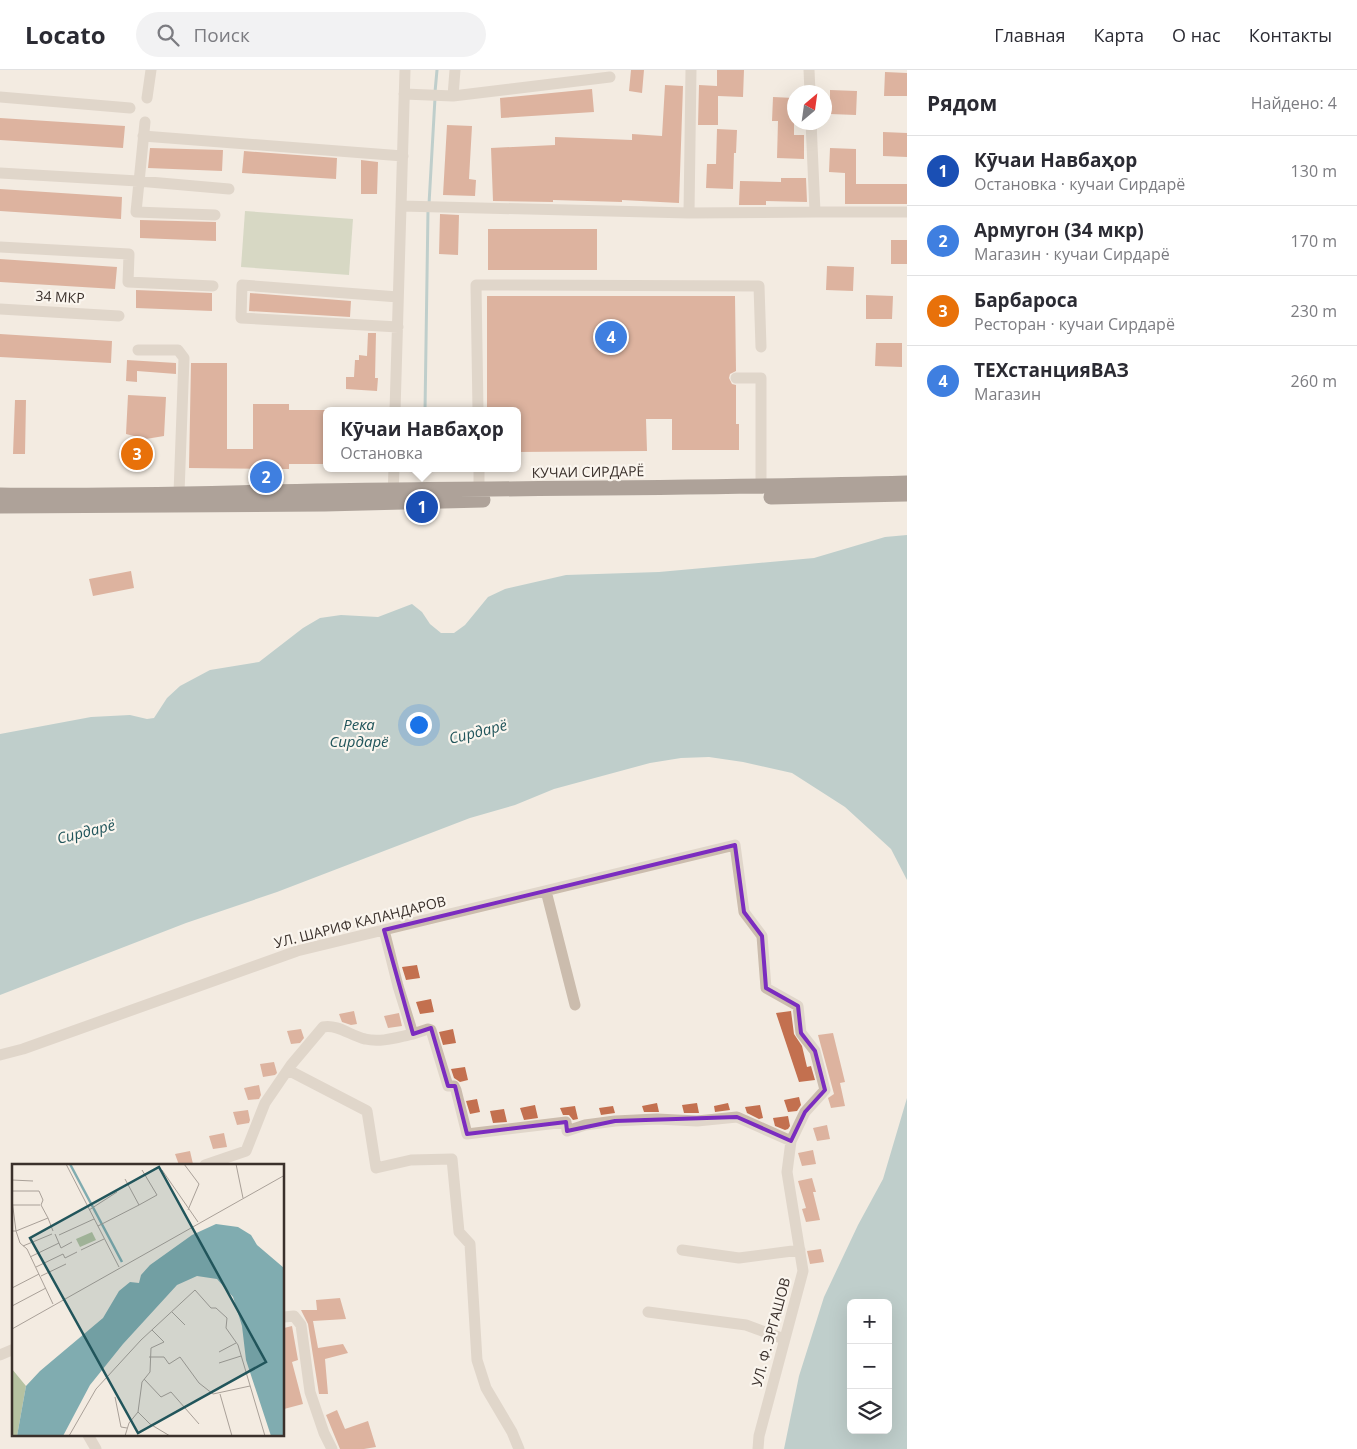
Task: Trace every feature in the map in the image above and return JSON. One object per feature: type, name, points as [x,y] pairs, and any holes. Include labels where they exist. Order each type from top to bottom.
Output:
[{"type":"highway","name":"КУЧАИ СИРДАРЁ","points":[[0,495],[179,493],[393,496],[479,490],[635,487],[761,492],[907,483]]},
{"type":"highway","points":[[0,506],[393,496],[617,497],[761,492],[907,494]]},
{"type":"street","points":[[147,98],[150,70]]},
{"type":"street","points":[[395,407],[405,70]]},
{"type":"street","points":[[453,96],[455,70]]},
{"type":"street","points":[[689,214],[691,70]]},
{"type":"street","points":[[809,70],[810,85]]},
{"type":"street","points":[[404,94],[453,96],[610,77]]},
{"type":"street","points":[[0,97],[130,108]]},
{"type":"street","points":[[145,122],[136,212],[215,215]]},
{"type":"street","points":[[811,130],[815,212]]},
{"type":"street","points":[[144,136],[403,156]]},
{"type":"street","points":[[0,173],[138,181],[229,189]]},
{"type":"street","points":[[401,206],[689,214],[907,212]]},
{"type":"street","points":[[0,247],[129,254],[128,282],[213,286]]},
{"type":"street","points":[[398,296],[242,285],[241,318],[398,327]]},
{"type":"street","points":[[478,407],[476,285],[759,286],[761,347]]},
{"type":"street","name":"34 МКР","points":[[0,309],[119,316]]},
{"type":"street","points":[[138,350],[178,350],[184,358],[179,493]]},
{"type":"street","points":[[736,378],[761,378],[761,492]]},
{"type":"street","points":[[393,496],[394,472]]},
{"type":"street","points":[[479,472],[479,490]]},
{"type":"street","name":"УЛ. ШАРИФ КАЛАНДАРОВ","points":[[0,1055],[297,951],[735,845]]},
{"type":"street","name":"УЛ. Ф. ЭРГАШОВ","points":[[735,845],[744,912],[762,936],[766,988],[798,1006],[801,1033],[815,1051],[825,1090],[805,1112],[790,1140],[787,1172],[803,1270],[759,1436],[758,1449]]},
{"type":"street","points":[[546,891],[575,1004]]},
{"type":"street","points":[[384,930],[398,986],[413,1034]]},
{"type":"street","points":[[208,1164],[246,1151],[265,1103],[288,1070],[323,1028],[330,1026],[364,1039],[377,1041],[428,1029],[431,1030],[448,1086],[454,1086],[467,1134],[566,1122],[568,1131],[585,1125],[615,1121],[657,1119],[697,1121],[736,1117],[790,1140]]},
{"type":"street","points":[[288,1070],[367,1111],[376,1168],[411,1160],[452,1158],[459,1232],[470,1244],[477,1360],[486,1388],[520,1449]]},
{"type":"street","points":[[682,1250],[739,1258],[800,1250]]},
{"type":"street","points":[[648,1312],[746,1324],[784,1339]]},
{"type":"street","points":[[285,1317],[294,1316],[301,1325],[310,1392],[332,1449]]},
{"type":"street","points":[[0,1355],[12,1350]]},
{"type":"street","points":[[89,1436],[96,1449]]},
{"type":"highlighted area","points":[[735,845],[744,912],[762,936],[766,988],[798,1006],[801,1033],[815,1051],[825,1090],[805,1112],[791,1141],[737,1117],[615,1121],[567,1131],[566,1122],[467,1134],[455,1086],[448,1086],[431,1028],[413,1034],[384,930]]},
{"type":"green space","points":[[245,211],[353,219],[349,275],[241,267]]},
{"type":"water","name":"Река Сирдарё","points":[[907,535],[907,880],[891,849],[845,807],[792,773],[743,762],[709,757],[681,758],[650,763],[554,789],[515,805],[470,818],[277,892],[186,923],[0,995],[0,734],[91,717],[130,715],[147,719],[154,718],[167,698],[180,686],[210,670],[259,662],[303,628],[320,618],[341,615],[378,617],[412,604],[441,633],[454,633],[465,625],[488,597],[505,589],[566,575],[659,572],[814,558],[885,537]]},
{"type":"water","points":[[907,1098],[907,1449],[784,1449],[799,1376],[824,1297],[858,1225],[883,1179]]},
{"type":"building","points":[[631,70],[644,70],[642,93],[629,91]]},
{"type":"building","points":[[717,70],[744,70],[743,97],[718,96],[718,125],[698,125],[699,85],[717,86]]},
{"type":"building","points":[[885,72],[907,73],[907,96],[884,96]]},
{"type":"building","points":[[665,85],[683,86],[679,203],[622,200],[622,202],[493,201],[491,148],[555,145],[555,137],[632,140],[632,134],[662,136]]},
{"type":"building","points":[[592,89],[594,112],[501,118],[500,98]]},
{"type":"building","points":[[832,90],[857,91],[856,115],[832,114]]},
{"type":"building","points":[[773,97],[787,98],[787,130],[794,130],[794,135],[804,135],[804,159],[777,158],[778,121],[772,121]]},
{"type":"building","points":[[0,118],[125,126],[123,148],[0,140]]},
{"type":"building","points":[[447,125],[472,126],[469,179],[476,180],[475,196],[443,195]]},
{"type":"building","points":[[717,129],[737,130],[733,189],[706,188],[707,164],[716,164]]},
{"type":"building","points":[[883,132],[907,133],[907,157],[883,156]]},
{"type":"building","points":[[150,148],[223,150],[222,171],[148,168]]},
{"type":"building","points":[[830,148],[856,149],[856,184],[907,184],[907,204],[845,204],[845,173],[829,172]]},
{"type":"building","points":[[244,151],[337,158],[336,179],[242,173]]},
{"type":"building","points":[[361,160],[378,162],[377,194],[361,194]]},
{"type":"building","points":[[781,178],[806,178],[807,202],[766,201],[766,205],[739,205],[740,181],[781,182]]},
{"type":"building","points":[[0,189],[122,197],[121,219],[0,211]]},
{"type":"building","points":[[440,214],[459,215],[458,255],[439,254]]},
{"type":"building","points":[[140,220],[216,222],[216,241],[140,238]]},
{"type":"building","points":[[488,229],[597,229],[597,270],[488,270]]},
{"type":"building","points":[[891,240],[907,240],[907,264],[891,264]]},
{"type":"building","points":[[0,259],[117,267],[115,289],[0,282]]},
{"type":"building","points":[[827,266],[854,267],[853,291],[826,290]]},
{"type":"building","points":[[136,290],[212,293],[212,311],[136,308]]},
{"type":"building","points":[[250,293],[351,301],[350,317],[249,311]]},
{"type":"building","points":[[866,295],[893,296],[892,319],[866,319]]},
{"type":"building","points":[[487,296],[735,296],[736,371],[730,374],[729,378],[732,384],[736,385],[736,424],[739,424],[739,450],[672,450],[672,419],[646,419],[647,451],[521,452],[521,407],[487,407]]},
{"type":"building","points":[[368,333],[376,333],[375,378],[378,378],[377,391],[346,389],[346,377],[354,377],[355,360],[359,360],[359,355],[367,356]]},
{"type":"building","points":[[0,334],[112,341],[111,363],[0,357]]},
{"type":"building","points":[[876,343],[902,343],[902,367],[875,366]]},
{"type":"building","points":[[127,360],[176,363],[176,374],[137,371],[137,382],[126,381]]},
{"type":"building","points":[[191,363],[227,363],[227,449],[253,449],[253,404],[289,404],[289,410],[323,410],[323,464],[289,464],[289,469],[189,468]]},
{"type":"building","points":[[128,395],[166,397],[164,436],[146,439],[126,434]]},
{"type":"building","points":[[15,400],[26,400],[25,454],[13,454]]},
{"type":"building","points":[[131,571],[134,588],[93,596],[89,579]]},
{"type":"building","points":[[417,965],[420,978],[406,980],[402,967]]},
{"type":"building","points":[[431,999],[434,1012],[420,1014],[416,1002]]},
{"type":"building","points":[[354,1011],[357,1024],[351,1025],[342,1022],[339,1014]]},
{"type":"building","points":[[791,1011],[794,1034],[802,1046],[807,1067],[811,1066],[815,1080],[799,1082],[776,1013]]},
{"type":"building","points":[[399,1013],[402,1026],[388,1028],[384,1016]]},
{"type":"building","points":[[301,1029],[304,1038],[300,1043],[291,1044],[287,1031]]},
{"type":"building","points":[[453,1029],[456,1043],[443,1045],[439,1032]]},
{"type":"building","points":[[833,1033],[845,1082],[840,1083],[845,1106],[831,1108],[828,1098],[834,1094],[818,1035]]},
{"type":"building","points":[[274,1062],[277,1073],[263,1077],[260,1064]]},
{"type":"building","points":[[465,1067],[468,1080],[460,1082],[454,1078],[451,1069]]},
{"type":"building","points":[[259,1085],[261,1095],[259,1099],[248,1100],[244,1088]]},
{"type":"building","points":[[799,1097],[801,1105],[797,1111],[788,1112],[784,1100]]},
{"type":"building","points":[[477,1099],[480,1112],[470,1114],[466,1101]]},
{"type":"building","points":[[657,1103],[659,1112],[644,1112],[642,1106]]},
{"type":"building","points":[[697,1103],[699,1113],[684,1113],[682,1105]]},
{"type":"building","points":[[728,1103],[730,1110],[715,1112],[714,1106]]},
{"type":"building","points":[[535,1105],[538,1118],[524,1120],[520,1108]]},
{"type":"building","points":[[760,1105],[763,1118],[759,1119],[747,1113],[745,1107]]},
{"type":"building","points":[[575,1106],[578,1119],[573,1120],[569,1115],[563,1115],[560,1108]]},
{"type":"building","points":[[613,1106],[615,1113],[601,1115],[599,1108]]},
{"type":"building","points":[[504,1109],[507,1122],[493,1123],[490,1111]]},
{"type":"building","points":[[248,1110],[249,1123],[237,1125],[233,1112]]},
{"type":"building","points":[[788,1116],[790,1126],[788,1129],[785,1130],[775,1126],[773,1118]]},
{"type":"building","points":[[827,1125],[830,1139],[817,1141],[813,1128]]},
{"type":"building","points":[[224,1133],[227,1147],[213,1149],[209,1136]]},
{"type":"building","points":[[813,1150],[816,1164],[802,1166],[798,1153]]},
{"type":"building","points":[[190,1151],[193,1164],[179,1164],[175,1154]]},
{"type":"building","points":[[812,1178],[816,1192],[813,1192],[820,1220],[806,1222],[802,1209],[806,1208],[798,1181]]},
{"type":"building","points":[[821,1249],[824,1262],[810,1264],[807,1251]]},
{"type":"building","points":[[340,1298],[346,1319],[313,1321],[318,1348],[343,1344],[348,1353],[325,1359],[328,1394],[319,1394],[308,1324],[301,1310],[317,1310],[316,1300]]},
{"type":"building","points":[[292,1326],[298,1360],[292,1362],[303,1404],[285,1409],[285,1328]]},
{"type":"building","points":[[337,1410],[345,1429],[368,1421],[376,1447],[340,1449],[326,1415]]},
{"type":"waterway","points":[[435,92],[437,70]]},
{"type":"waterway","points":[[429,204],[435,98]]},
{"type":"waterway","points":[[425,407],[428,210]]},
{"type":"place","name":"ТЕХстанцияВАЗ","points":[[611,337]]},
{"type":"place","name":"Барбароса","points":[[137,454]]},
{"type":"place","name":"Армугон (34 мкр)","points":[[266,477]]},
{"type":"place","name":"Кӯчаи Навбаҳор","points":[[422,507]]},
{"type":"water label","name":"Сирдарё","points":[[478,732]]},
{"type":"water label","name":"Сирдарё","points":[[86,832]]}]
